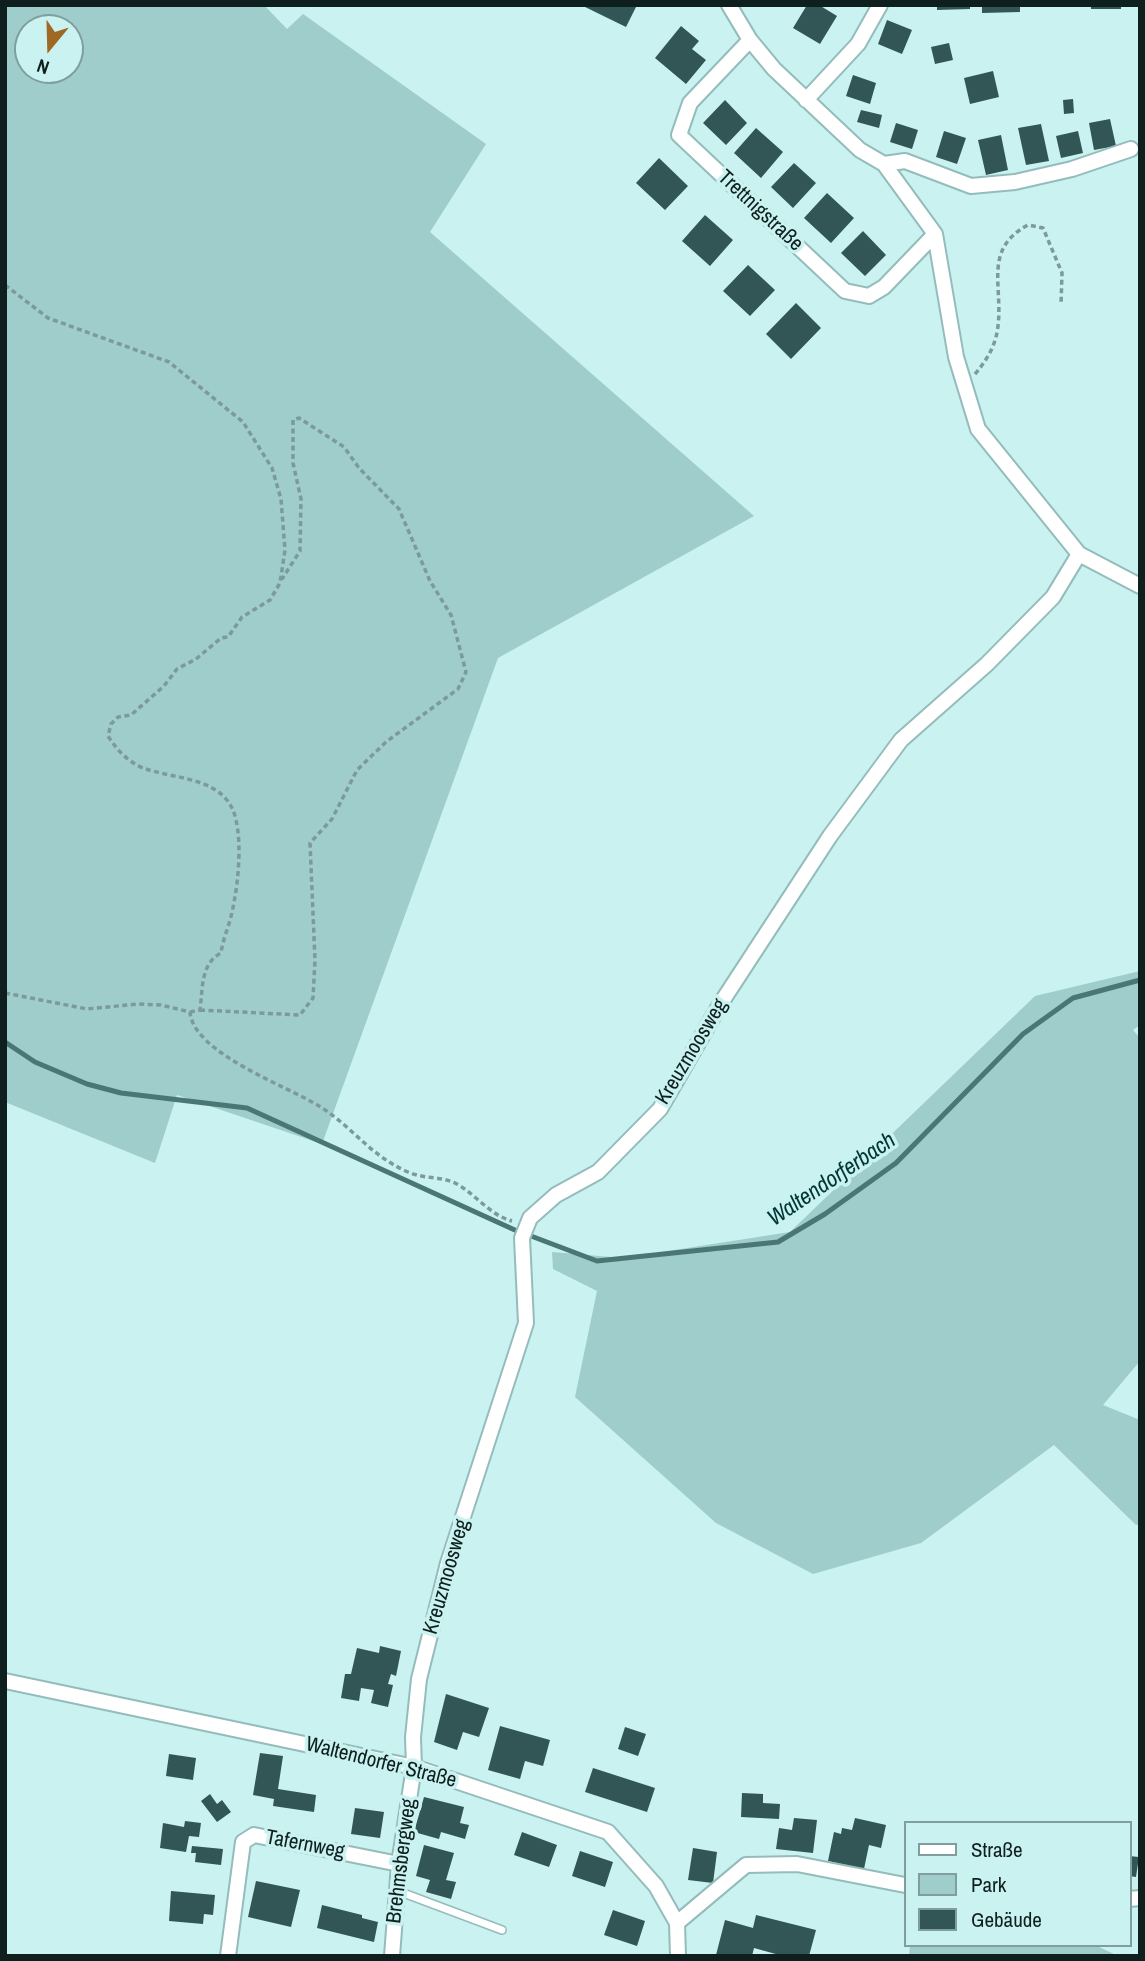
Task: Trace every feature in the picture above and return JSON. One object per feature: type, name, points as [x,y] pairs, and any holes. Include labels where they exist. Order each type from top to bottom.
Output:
[{"type":"street","points":[[729,5],[750,40],[806,100],[860,150],[884,164],[935,234],[956,357],[978,429],[1079,554],[1140,586]]},
{"type":"street","points":[[806,100],[858,44],[880,5]]},
{"type":"street","name":"Trettnigstraße","points":[[750,40],[690,103],[679,135],[845,290],[869,296],[884,286],[935,234]]},
{"type":"street","points":[[884,164],[905,161],[971,186],[1015,182],[1072,169],[1130,149]]},
{"type":"street","name":"Kreuzmoosweg","points":[[414,1767],[413,1737],[419,1679],[445,1576],[526,1323],[522,1238],[530,1218],[556,1195],[598,1172],[660,1109],[721,1003],[830,836],[901,740],[987,664],[1053,597],[1079,554]]},
{"type":"street","name":"Waltendorfer Straße","points":[[5,1681],[414,1767],[608,1832],[656,1886],[677,1923],[678,1956]]},
{"type":"street","name":"Brehmsbergweg","points":[[392,1956],[399,1864],[414,1767]]},
{"type":"street","name":"Tafernweg","points":[[228,1956],[243,1842],[254,1835],[399,1864]]},
{"type":"street","points":[[677,1923],[746,1865],[797,1864],[904,1885]]},
{"type":"lane","points":[[398,1891],[502,1930]]},
{"type":"path","points":[[965,387],[990,356],[993,346],[998,326],[1000,253],[1010,234],[1028,225],[1043,228],[1062,273],[1061,305]]},
{"type":"path","points":[[5,285],[26,298],[48,318],[169,362],[243,422],[272,468],[281,499],[285,550],[279,583]]},
{"type":"path","points":[[5,993],[87,1009],[138,1004],[161,1005],[190,1013],[200,1010],[300,1015],[313,998],[315,960],[310,843],[332,819],[357,770],[386,742],[458,689],[466,672],[451,615],[430,581],[399,509],[359,468],[344,447],[299,418],[293,420],[293,463],[301,499],[300,551],[271,600],[242,617],[228,636],[177,669],[164,686],[131,715],[118,717],[111,724],[108,736],[122,756],[144,768],[185,776],[212,788],[230,803],[236,820],[237,864],[232,913],[223,934],[221,953],[211,958],[203,976],[200,1010]]},
{"type":"path","points":[[190,1013],[191,1024],[199,1035],[245,1070],[320,1106],[363,1145],[387,1161],[410,1173],[458,1184],[510,1222],[530,1218]]},
{"type":"green space","points":[[5,5],[264,5],[287,29],[303,14],[486,144],[430,232],[754,516],[498,658],[322,1144],[177,1095],[155,1163],[5,1102]]},
{"type":"green space","points":[[1140,971],[1140,1025],[1133,1030],[1140,1038],[1140,1361],[1103,1405],[1140,1420],[1140,1524],[1136,1525],[1054,1445],[921,1543],[813,1574],[716,1523],[575,1397],[597,1291],[553,1269],[552,1252],[623,1258],[790,1232],[1035,996]]},
{"type":"green space","points":[[910,1947],[1099,1947],[1118,1956],[909,1956]]},
{"type":"building","points":[[581,5],[637,5],[626,27]]},
{"type":"building","points":[[807,5],[819,5],[837,16],[820,44],[793,28]]},
{"type":"building","points":[[937,5],[970,5],[970,9],[937,10]]},
{"type":"building","points":[[982,5],[1020,5],[1020,12],[982,13]]},
{"type":"building","points":[[1091,5],[1121,5],[1121,9],[1091,9]]},
{"type":"building","points":[[887,20],[912,30],[902,54],[878,44]]},
{"type":"building","points":[[681,26],[699,41],[692,49],[706,60],[686,84],[655,58]]},
{"type":"building","points":[[949,43],[953,60],[935,64],[931,47]]},
{"type":"building","points":[[993,71],[999,97],[970,104],[964,78]]},
{"type":"building","points":[[853,75],[876,83],[870,104],[846,96]]},
{"type":"building","points":[[1073,99],[1074,113],[1064,114],[1063,100]]},
{"type":"building","points":[[725,100],[747,123],[726,145],[703,123]]},
{"type":"building","points":[[861,110],[882,115],[879,128],[857,122]]},
{"type":"building","points":[[1110,119],[1116,146],[1094,150],[1089,123]]},
{"type":"building","points":[[896,123],[918,130],[912,149],[890,142]]},
{"type":"building","points":[[1041,124],[1049,161],[1026,165],[1018,128]]},
{"type":"building","points":[[756,128],[783,152],[761,178],[734,153]]},
{"type":"building","points":[[944,131],[966,138],[957,164],[936,157]]},
{"type":"building","points":[[1078,131],[1083,153],[1061,158],[1056,136]]},
{"type":"building","points":[[1001,135],[1008,170],[986,175],[978,140]]},
{"type":"building","points":[[659,158],[688,186],[665,210],[636,183]]},
{"type":"building","points":[[794,163],[816,183],[793,208],[771,187]]},
{"type":"building","points":[[827,193],[854,218],[831,243],[804,218]]},
{"type":"building","points":[[705,215],[733,240],[710,266],[682,241]]},
{"type":"building","points":[[863,231],[886,255],[865,276],[841,253]]},
{"type":"building","points":[[748,265],[775,290],[750,316],[723,291]]},
{"type":"building","points":[[796,303],[821,328],[791,359],[766,334]]},
{"type":"building","points":[[380,1646],[401,1651],[396,1676],[391,1674],[388,1684],[393,1685],[388,1707],[371,1703],[374,1690],[361,1688],[359,1701],[341,1698],[345,1674],[351,1674],[357,1648],[379,1653]]},
{"type":"building","points":[[446,1694],[489,1708],[479,1737],[463,1732],[457,1750],[434,1742]]},
{"type":"building","points":[[500,1726],[550,1740],[543,1766],[525,1761],[520,1779],[488,1770]]},
{"type":"building","points":[[625,1727],[646,1734],[638,1756],[618,1749]]},
{"type":"building","points":[[260,1753],[283,1756],[278,1789],[316,1795],[314,1812],[273,1806],[274,1799],[253,1795]]},
{"type":"building","points":[[169,1754],[196,1758],[193,1780],[166,1776]]},
{"type":"building","points":[[593,1768],[655,1788],[647,1812],[585,1792]]},
{"type":"building","points":[[742,1793],[763,1794],[763,1803],[780,1804],[779,1819],[741,1817]]},
{"type":"building","points":[[210,1794],[217,1804],[222,1800],[231,1812],[217,1822],[201,1801]]},
{"type":"building","points":[[424,1797],[464,1807],[460,1823],[469,1825],[465,1839],[441,1832],[439,1839],[414,1832]]},
{"type":"building","points":[[355,1808],[384,1812],[380,1838],[351,1834]]},
{"type":"building","points":[[794,1818],[817,1820],[813,1853],[776,1849],[779,1828],[792,1830]]},
{"type":"building","points":[[855,1818],[886,1825],[881,1848],[869,1845],[864,1869],[828,1861],[834,1832],[841,1834],[842,1828],[852,1830]]},
{"type":"building","points":[[185,1821],[201,1823],[199,1837],[189,1836],[186,1852],[160,1848],[163,1823],[184,1827]]},
{"type":"building","points":[[522,1832],[557,1845],[549,1867],[514,1855]]},
{"type":"building","points":[[424,1845],[454,1853],[446,1880],[456,1882],[451,1899],[426,1892],[430,1880],[416,1876]]},
{"type":"building","points":[[192,1846],[223,1849],[221,1865],[195,1862],[196,1853],[191,1853]]},
{"type":"building","points":[[693,1848],[717,1852],[713,1883],[688,1880]]},
{"type":"building","points":[[580,1851],[613,1862],[605,1887],[572,1876]]},
{"type":"building","points":[[1131,1856],[1139,1857],[1136,1877],[1131,1876]]},
{"type":"building","points":[[256,1881],[300,1890],[291,1927],[248,1917]]},
{"type":"building","points":[[171,1891],[215,1895],[213,1915],[204,1914],[203,1924],[169,1921]]},
{"type":"building","points":[[322,1905],[378,1922],[374,1942],[317,1928]]},
{"type":"building","points":[[613,1910],[645,1921],[637,1946],[604,1935]]},
{"type":"building","points":[[756,1915],[816,1930],[809,1956],[783,1956],[754,1948],[752,1956],[716,1955],[725,1920],[753,1928]]},
{"type":"waterway","name":"Waltendorferbach","points":[[531,1236],[597,1261],[778,1242],[825,1214],[896,1163],[1023,1034],[1073,998],[1140,980]]},
{"type":"waterway","name":"Waltendorferbach","points":[[5,1042],[35,1062],[87,1084],[121,1093],[247,1108],[517,1231]]}]
